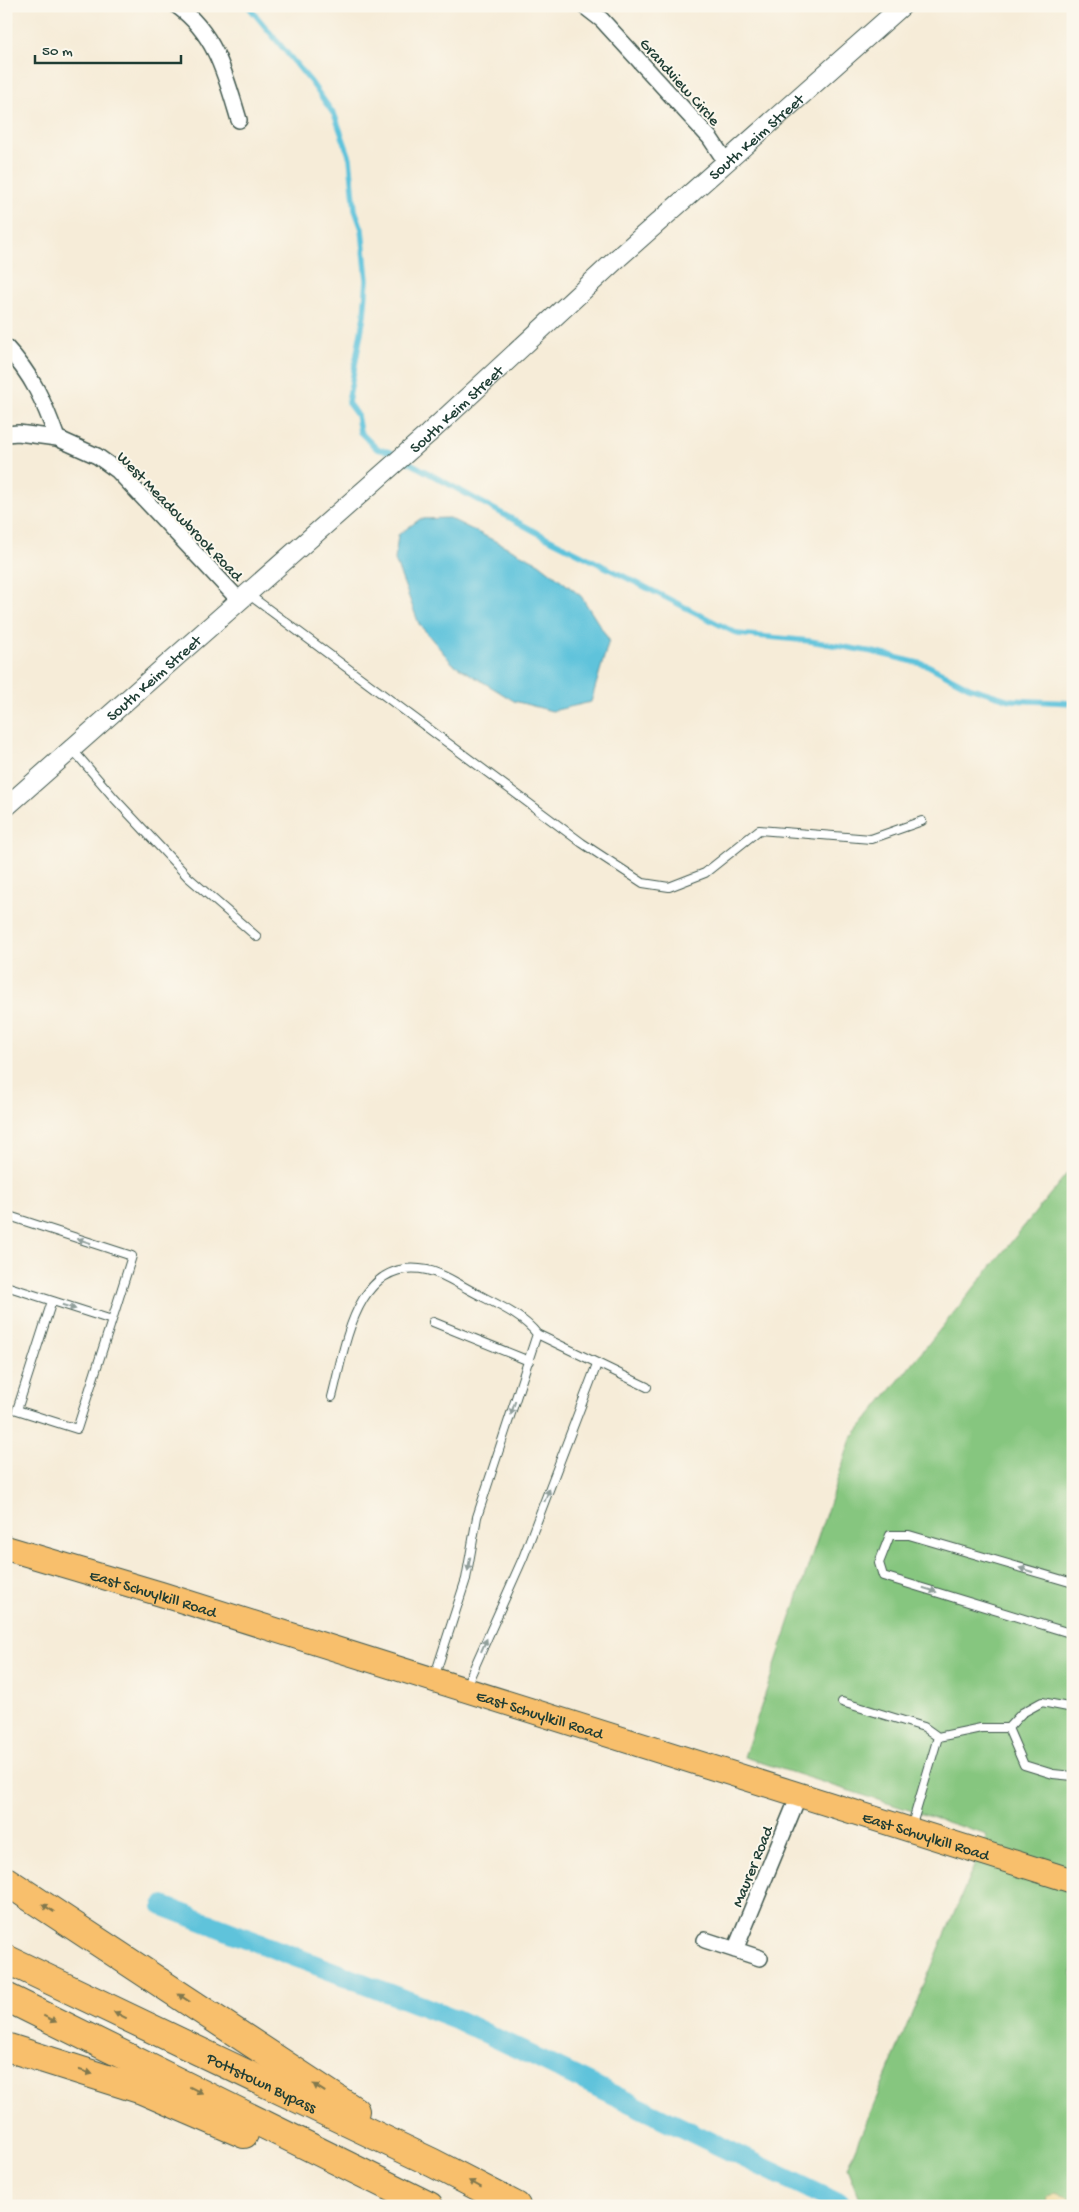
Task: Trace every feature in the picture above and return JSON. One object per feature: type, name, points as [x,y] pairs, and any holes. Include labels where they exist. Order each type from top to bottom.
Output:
[{"type":"highway","points":[[6,1880],[433,2162]]},
{"type":"highway","name":"Pottstown Bypass","points":[[6,1959],[433,2162],[516,2206]]},
{"type":"highway","points":[[6,1997],[429,2206]]},
{"type":"highway","points":[[6,2047],[142,2090],[410,2206]]},
{"type":"main road","name":"East Schuylkill Road","points":[[6,1548],[1073,1881]]},
{"type":"street","points":[[177,6],[199,26],[212,42],[223,67],[239,120]]},
{"type":"street","name":"Grandview Circle","points":[[584,6],[602,20],[710,138],[726,162]]},
{"type":"street","name":"South Keim Street","points":[[6,807],[428,434],[619,257],[902,6]]},
{"type":"street","points":[[6,347],[31,376],[46,406],[57,438]]},
{"type":"street","name":"West Meadowbrook Road","points":[[6,434],[18,433],[57,438],[97,456],[118,471],[243,596]]},
{"type":"street","name":"Maurer Road","points":[[735,1950],[799,1795]]},
{"type":"street","points":[[705,1940],[760,1958]]},
{"type":"lane","points":[[243,596],[582,843],[643,883],[669,887],[705,873],[759,830],[872,839],[922,821]]},
{"type":"lane","points":[[71,748],[115,799],[188,877],[257,937]]},
{"type":"lane","points":[[6,1216],[132,1256],[77,1429],[17,1410],[52,1301]]},
{"type":"lane","points":[[332,1397],[349,1336],[362,1299],[382,1276],[396,1271],[426,1270],[447,1277],[517,1316],[537,1334],[647,1387]]},
{"type":"lane","points":[[6,1286],[112,1320]]},
{"type":"lane","points":[[433,1322],[529,1361]]},
{"type":"lane","points":[[433,1680],[466,1579],[477,1517],[537,1334]]},
{"type":"lane","points":[[464,1690],[523,1558],[597,1364]]},
{"type":"lane","points":[[1073,1583],[909,1535],[890,1535],[879,1563],[883,1576],[1073,1634]]},
{"type":"lane","points":[[842,1702],[924,1727],[938,1736],[982,1728],[1008,1728],[1022,1713],[1042,1702],[1073,1708]]},
{"type":"lane","points":[[1008,1728],[1024,1765],[1053,1774],[1073,1776]]},
{"type":"lane","points":[[910,1830],[938,1736]]},
{"type":"green space","points":[[1073,1166],[1073,2206],[862,2206],[847,2168],[987,1835],[744,1757],[851,1439]]},
{"type":"sand","points":[[1056,2193],[1071,2198],[1071,2206],[1046,2206],[1047,2198]]},
{"type":"water","points":[[449,518],[539,563],[581,596],[609,640],[591,702],[552,711],[514,701],[452,663],[419,624],[395,560],[398,535],[420,519]]},
{"type":"waterway","points":[[248,6],[311,82],[335,116],[350,158],[355,210],[362,229],[367,280],[364,316],[348,403],[357,415],[360,432],[377,449],[390,452],[534,531],[738,634],[810,641],[873,652],[927,665],[969,687],[1010,700],[1073,703]]},
{"type":"waterway","points":[[163,1906],[456,2019],[844,2206]]}]
